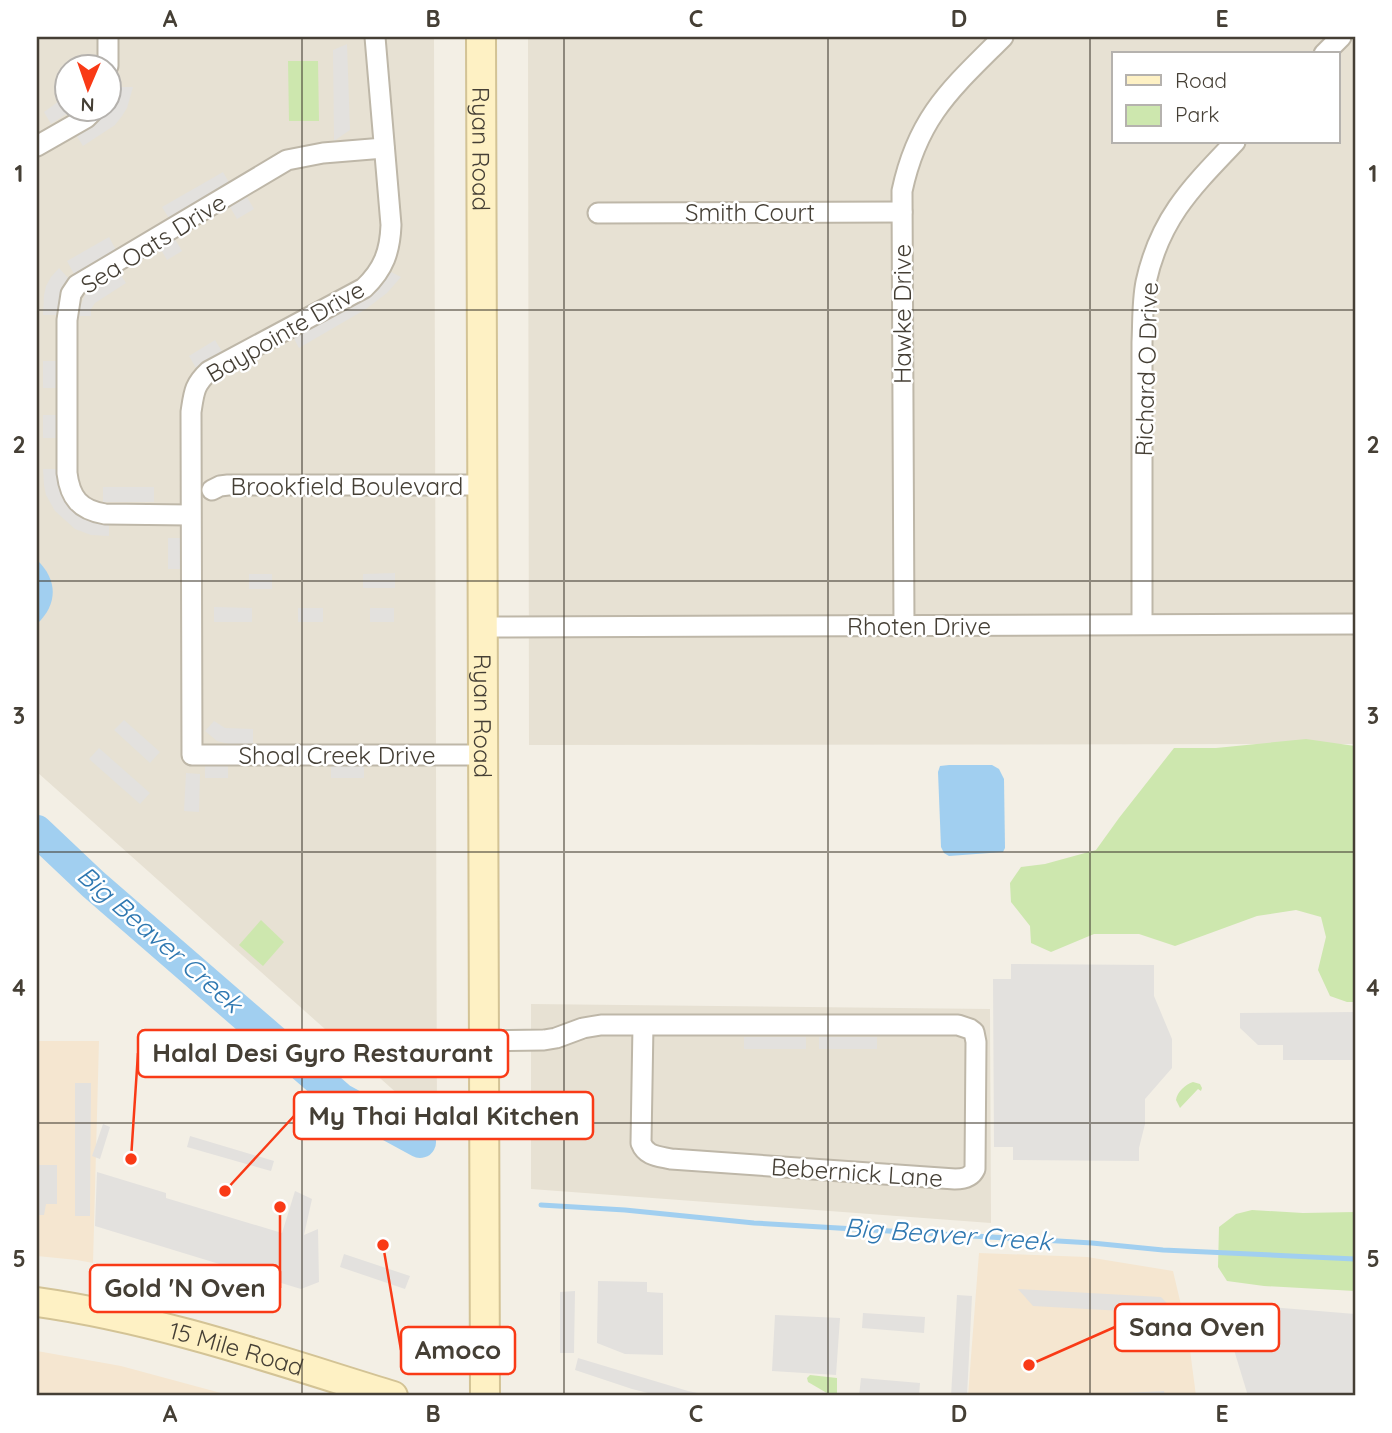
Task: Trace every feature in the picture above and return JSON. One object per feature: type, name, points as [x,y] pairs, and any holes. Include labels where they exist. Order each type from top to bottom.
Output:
[{"type":"main road","name":"Ryan Road","points":[[481,37],[485,1396]]},
{"type":"main road","name":"15 Mile Road","points":[[37,1302],[195,1336],[393,1396]]},
{"type":"street","name":"Baypointe Drive","points":[[192,755],[191,412],[198,381],[209,371],[364,288],[374,278],[391,245],[375,37]]},
{"type":"street","name":"Hawke Drive","points":[[904,626],[902,191],[920,135],[928,121],[959,80],[1003,37]]},
{"type":"street","points":[[1326,52],[1341,37]]},
{"type":"street","points":[[37,146],[79,122]]},
{"type":"street","name":"Richard O Drive","points":[[1142,624],[1142,342],[1146,282],[1161,237],[1173,213],[1191,188],[1234,144]]},
{"type":"street","name":"Sea Oats Drive","points":[[190,514],[93,513],[74,498],[66,473],[68,320],[71,294],[77,285],[287,160],[323,153],[384,149]]},
{"type":"street","name":"Smith Court","points":[[598,213],[902,212]]},
{"type":"street","name":"Brookfield Boulevard","points":[[212,490],[228,485],[482,485]]},
{"type":"street","name":"Rhoten Drive","points":[[483,627],[1355,624]]},
{"type":"street","name":"Shoal Creek Drive","points":[[192,755],[483,755]]},
{"type":"street","name":"Bebernick Lane","points":[[484,1041],[544,1040],[591,1026],[643,1025],[964,1026],[974,1032],[976,1042],[975,1169],[970,1176],[960,1179],[652,1155],[646,1152],[641,1143],[643,1025]]},
{"type":"shaded area","points":[[37,37],[434,37],[437,1129],[37,772]]},
{"type":"shaded area","points":[[528,37],[1355,37],[1355,744],[529,745]]},
{"type":"shaded area","points":[[347,44],[350,130],[334,141],[333,50]]},
{"type":"shaded area","points":[[122,87],[133,87],[122,116]]},
{"type":"shaded area","points":[[52,106],[54,122],[51,124],[44,112]]},
{"type":"shaded area","points":[[96,122],[117,122],[83,146],[76,135]]},
{"type":"shaded area","points":[[223,172],[230,184],[170,220],[162,207]]},
{"type":"shaded area","points":[[247,197],[254,209],[237,219],[230,207]]},
{"type":"shaded area","points":[[109,237],[116,250],[74,274],[67,261]]},
{"type":"shaded area","points":[[175,239],[182,251],[167,260],[160,248]]},
{"type":"shaded area","points":[[59,268],[69,279],[60,292],[58,315],[43,315],[46,286]]},
{"type":"shaded area","points":[[389,271],[401,277],[387,293],[366,309],[299,348],[292,335]]},
{"type":"shaded area","points":[[119,272],[126,283],[95,303],[91,316],[76,316],[85,295],[92,287]]},
{"type":"shaded area","points":[[215,340],[223,353],[196,368],[189,356]]},
{"type":"shaded area","points":[[43,361],[58,361],[58,388],[43,388]]},
{"type":"shaded area","points":[[43,415],[58,415],[58,438],[43,438]]},
{"type":"shaded area","points":[[43,469],[58,469],[59,489],[66,503],[82,517],[109,521],[109,536],[91,535],[75,529],[55,511],[46,495]]},
{"type":"shaded area","points":[[103,487],[154,487],[154,502],[103,502]]},
{"type":"shaded area","points":[[168,538],[182,538],[183,569],[168,569]]},
{"type":"shaded area","points":[[395,573],[395,588],[363,588],[363,574]]},
{"type":"shaded area","points":[[249,574],[272,574],[272,589],[249,589]]},
{"type":"shaded area","points":[[214,607],[252,608],[252,622],[214,622]]},
{"type":"shaded area","points":[[298,608],[323,608],[323,622],[298,622]]},
{"type":"shaded area","points":[[370,608],[394,608],[394,622],[370,622]]},
{"type":"shaded area","points":[[124,720],[160,752],[150,763],[114,730]]},
{"type":"shaded area","points":[[214,721],[225,728],[253,729],[253,744],[217,741],[205,731]]},
{"type":"shaded area","points":[[99,748],[150,793],[140,804],[89,759]]},
{"type":"shaded area","points":[[205,764],[228,764],[228,778],[205,778]]},
{"type":"shaded area","points":[[331,764],[364,764],[364,778],[331,778]]},
{"type":"shaded area","points":[[186,773],[200,774],[199,812],[184,811]]},
{"type":"shaded area","points":[[1011,964],[1154,965],[1154,996],[1172,1039],[1172,1068],[1145,1099],[1145,1124],[1139,1161],[1013,1160],[1013,1147],[994,1147],[993,979],[1011,979]]},
{"type":"shaded area","points":[[531,1004],[990,1009],[991,1223],[531,1189]]},
{"type":"shaded area","points":[[1355,1012],[1355,1060],[1283,1060],[1283,1045],[1258,1045],[1240,1028],[1240,1013]]},
{"type":"shaded area","points":[[744,1037],[806,1037],[806,1049],[744,1049]]},
{"type":"shaded area","points":[[819,1037],[877,1037],[877,1049],[819,1049]]},
{"type":"shaded area","points":[[37,1041],[99,1041],[93,1263],[37,1256]]},
{"type":"shaded area","points":[[75,1083],[91,1083],[90,1216],[75,1216]]},
{"type":"shaded area","points":[[103,1124],[110,1127],[100,1159],[92,1156]]},
{"type":"shaded area","points":[[190,1136],[274,1161],[271,1171],[187,1147]]},
{"type":"shaded area","points":[[37,1165],[57,1165],[57,1204],[46,1204],[44,1215],[37,1215]]},
{"type":"shaded area","points":[[97,1172],[166,1193],[166,1198],[282,1233],[295,1191],[312,1199],[304,1235],[318,1229],[319,1282],[301,1289],[95,1226]]},
{"type":"shaded area","points":[[979,1253],[1087,1257],[1173,1271],[1188,1335],[1196,1396],[968,1396]]},
{"type":"shaded area","points":[[344,1254],[410,1276],[405,1289],[340,1267]]},
{"type":"shaded area","points":[[598,1281],[647,1282],[647,1292],[663,1293],[663,1355],[625,1354],[597,1343]]},
{"type":"shaded area","points":[[1018,1289],[1161,1297],[1177,1314],[1033,1306]]},
{"type":"shaded area","points":[[575,1291],[574,1353],[560,1353],[560,1292]]},
{"type":"shaded area","points":[[957,1295],[972,1296],[967,1396],[951,1396]]},
{"type":"shaded area","points":[[1235,1304],[1355,1314],[1355,1396],[1248,1396],[1231,1340]]},
{"type":"shaded area","points":[[863,1313],[925,1317],[924,1333],[862,1328]]},
{"type":"shaded area","points":[[775,1315],[840,1318],[836,1375],[772,1371]]},
{"type":"shaded area","points":[[37,1351],[121,1366],[232,1396],[37,1396]]},
{"type":"shaded area","points":[[578,1358],[712,1396],[660,1396],[632,1389],[575,1370]]},
{"type":"shaded area","points":[[861,1378],[920,1383],[919,1396],[859,1396]]},
{"type":"shaded area","points":[[1164,1391],[1165,1396],[1066,1396]]},
{"type":"green space","points":[[288,61],[318,61],[319,121],[289,121]]},
{"type":"green space","points":[[1306,739],[1355,746],[1355,1002],[1330,996],[1318,970],[1326,937],[1321,917],[1296,910],[1257,916],[1175,946],[1139,934],[1094,934],[1051,952],[1031,943],[1030,926],[1011,902],[1010,883],[1021,867],[1045,864],[1096,850],[1174,748],[1216,748]]},
{"type":"green space","points":[[261,920],[284,942],[263,966],[239,945]]},
{"type":"green space","points":[[1193,1082],[1200,1084],[1201,1091],[1198,1089],[1180,1108],[1176,1100],[1178,1094]]},
{"type":"green space","points":[[1252,1210],[1355,1212],[1355,1291],[1264,1286],[1227,1281],[1218,1267],[1219,1227],[1236,1214]]},
{"type":"green space","points":[[810,1375],[837,1378],[837,1395],[832,1396],[808,1382]]},
{"type":"water","points":[[37,560],[49,576],[53,592],[49,608],[37,624]]},
{"type":"water","points":[[992,765],[999,769],[1004,779],[1003,852],[949,856],[944,853],[941,847],[938,772],[940,766]]},
{"type":"waterway","name":"Big Beaver Creek","points":[[37,831],[93,884],[341,1099],[420,1142]]},
{"type":"waterway","name":"Big Beaver Creek","points":[[541,1205],[754,1223],[1092,1243],[1163,1250],[1355,1259]]},
{"type":"place","name":"Halal Desi Gyro Restaurant","points":[[131,1159]]},
{"type":"place","name":"My Thai Halal Kitchen","points":[[225,1191]]},
{"type":"place","name":"Gold 'N Oven","points":[[280,1207]]},
{"type":"place","name":"Amoco","points":[[383,1245]]},
{"type":"place","name":"Sana Oven","points":[[1029,1365]]}]
